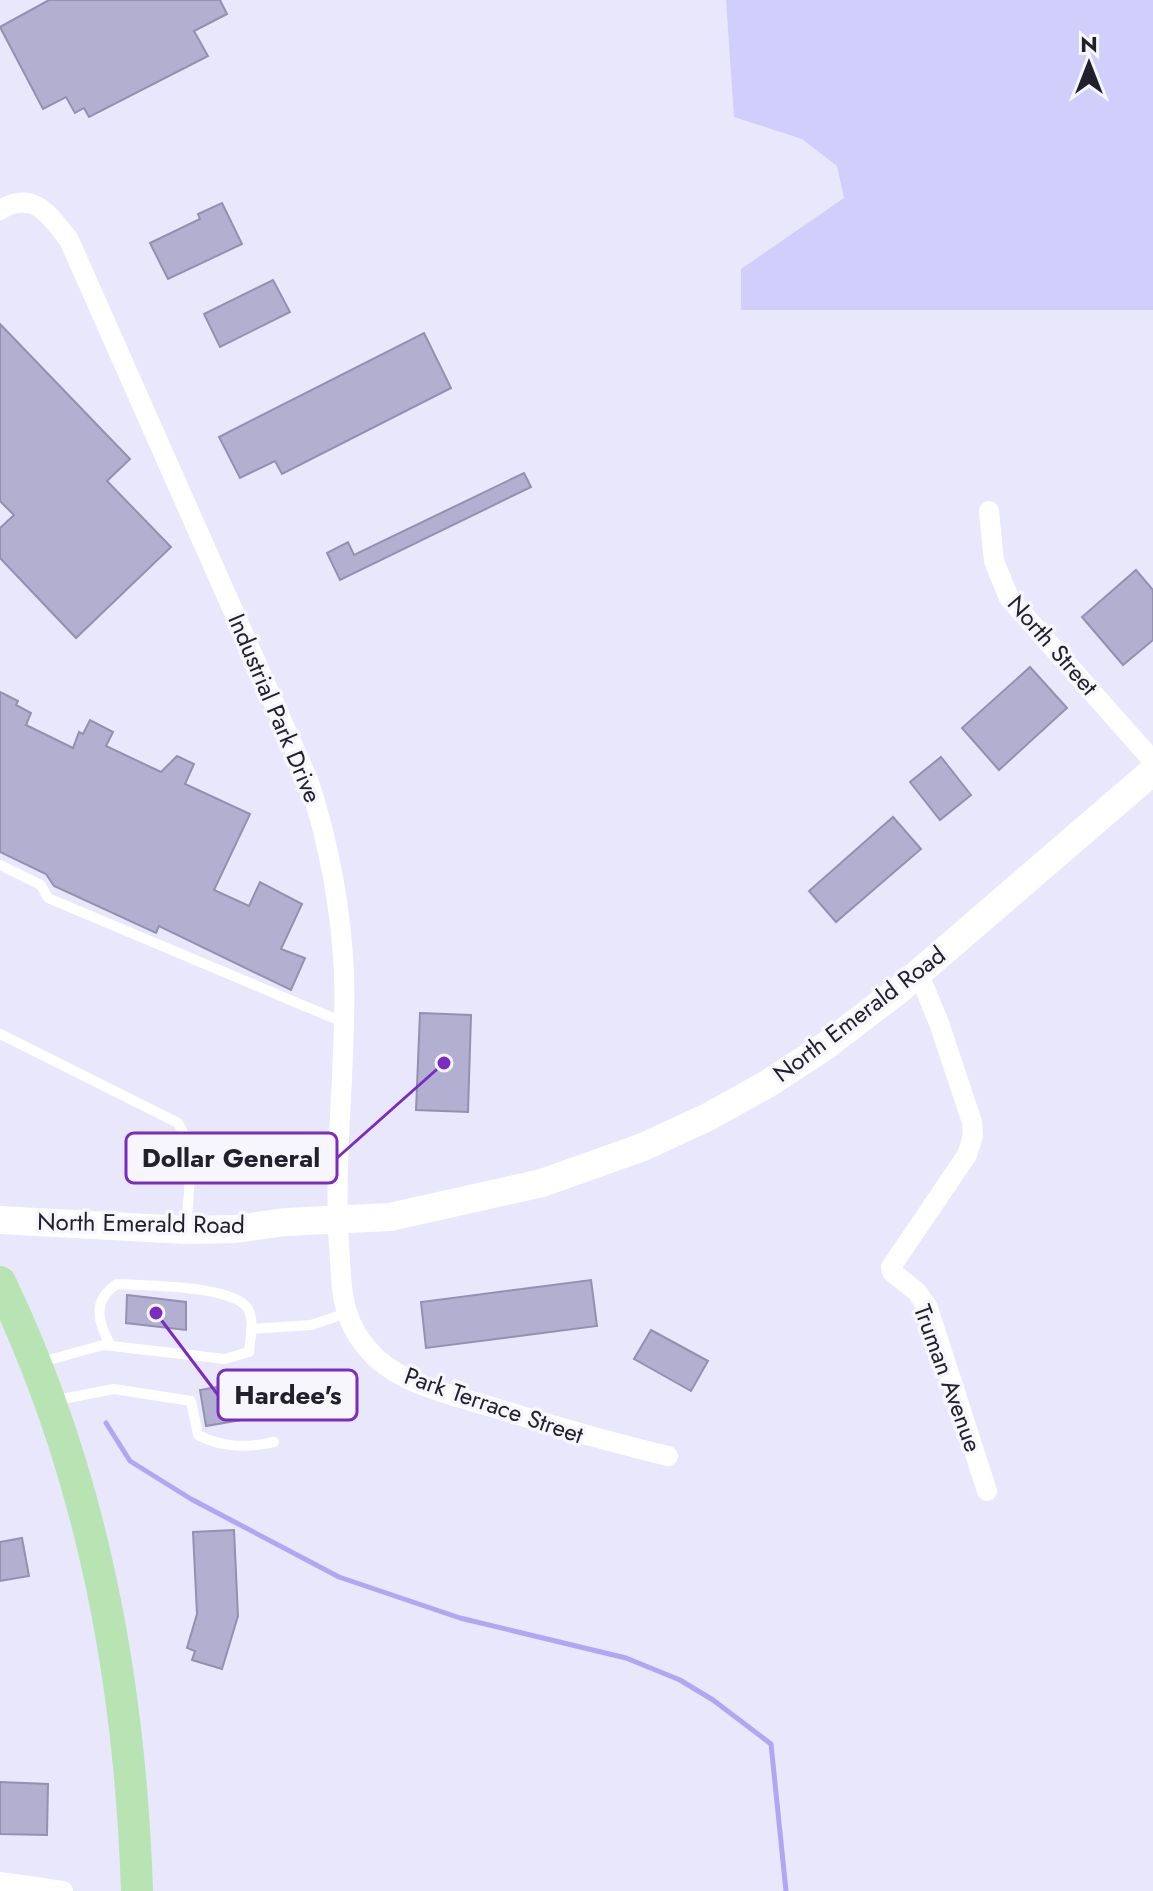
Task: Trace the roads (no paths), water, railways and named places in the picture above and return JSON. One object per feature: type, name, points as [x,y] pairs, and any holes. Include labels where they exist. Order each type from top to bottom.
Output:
[{"type":"highway","points":[[0,1282],[50,1401],[72,1467],[99,1567],[115,1647],[128,1748],[137,1891]]},
{"type":"main road","name":"North Emerald Road","points":[[0,1220],[186,1230],[390,1217],[542,1183],[643,1147],[708,1117],[769,1083],[824,1047],[918,972],[1153,771]]},
{"type":"street","name":"Industrial Park Drive","points":[[0,210],[16,203],[38,206],[47,211],[82,268],[309,782],[321,819],[336,891],[344,971],[345,1023],[337,1218]]},
{"type":"street","name":"North Street","points":[[989,511],[994,561],[1009,598],[1153,761]]},
{"type":"street","name":"Truman Avenue","points":[[918,972],[939,1023],[973,1136],[967,1155],[891,1267],[895,1276],[917,1292],[928,1308],[987,1491]]},
{"type":"street","name":"Park Terrace Street","points":[[337,1218],[342,1291],[347,1313],[357,1335],[371,1353],[390,1369],[414,1382],[594,1439],[668,1456]]},
{"type":"street","points":[[0,1882],[63,1891]]},
{"type":"lane","points":[[0,865],[41,885],[48,898],[345,1023]]},
{"type":"lane","points":[[0,1034],[178,1123],[186,1137],[189,1152],[186,1230]]},
{"type":"lane","points":[[36,1364],[103,1345],[111,1346],[225,1359],[249,1352],[252,1318],[242,1302],[222,1293],[117,1284],[109,1289],[98,1310],[99,1325],[111,1346]]},
{"type":"lane","points":[[251,1329],[311,1325],[347,1313]]},
{"type":"lane","points":[[50,1401],[114,1389],[191,1401],[198,1435],[214,1443],[255,1447],[274,1442]]},
{"type":"waterway","points":[[106,1423],[130,1461],[191,1499],[339,1577],[460,1618],[626,1658],[680,1680],[713,1700],[771,1744],[786,1891]]},
{"type":"place","name":"Dollar General","points":[[444,1063]]},
{"type":"place","name":"Hardee's","points":[[156,1313]]}]
